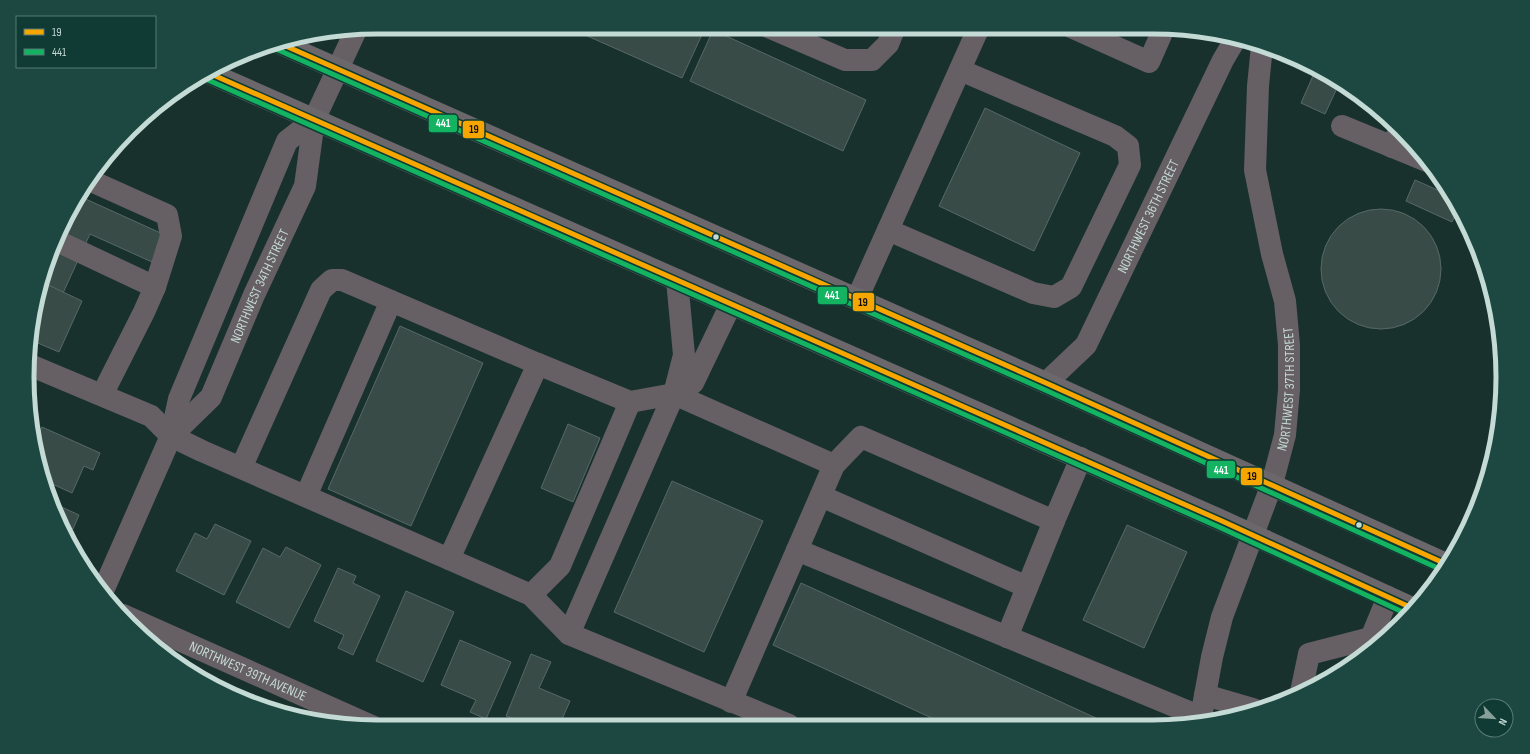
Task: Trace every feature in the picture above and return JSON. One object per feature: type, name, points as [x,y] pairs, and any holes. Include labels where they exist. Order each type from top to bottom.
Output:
[{"type":"main road","points":[[287,46],[1046,382],[1442,562]]},
{"type":"main road","points":[[214,75],[1081,458],[1254,535],[1408,606]]},
{"type":"street","points":[[784,34],[845,60],[872,60],[888,44],[893,34]]},
{"type":"street","points":[[857,299],[976,34]]},
{"type":"street","points":[[1087,34],[1149,62],[1161,34]]},
{"type":"street","name":"NORTHWEST 34TH STREET","points":[[171,436],[211,397],[254,295],[305,186],[314,120],[354,35]]},
{"type":"street","name":"NORTHWEST 36TH STREET","points":[[1046,382],[1086,345],[1223,60],[1233,44]]},
{"type":"street","name":"NORTHWEST 37TH STREET","points":[[1202,716],[1212,657],[1222,617],[1272,484],[1285,434],[1289,390],[1289,346],[1285,301],[1272,254],[1255,170],[1258,86],[1261,52]]},
{"type":"street","points":[[888,230],[1033,293],[1054,297],[1071,287],[1130,165],[1128,146],[1115,136],[960,70]]},
{"type":"street","name":"NORTHWEST 34TH STREET","points":[[105,586],[171,436],[179,399],[287,141],[314,120]]},
{"type":"street","points":[[1342,126],[1396,138],[1407,147]]},
{"type":"street","points":[[95,182],[167,215],[171,236],[155,287],[102,395]]},
{"type":"street","points":[[61,243],[155,287]]},
{"type":"street","points":[[240,468],[321,290],[332,280],[342,280],[630,402],[674,394],[693,383],[731,304]]},
{"type":"street","points":[[570,634],[674,394],[684,355],[677,280]]},
{"type":"street","points":[[306,496],[391,301]]},
{"type":"street","points":[[449,559],[538,364]]},
{"type":"street","points":[[34,367],[151,416],[171,436],[240,468],[531,595],[570,634],[774,720]]},
{"type":"street","points":[[674,394],[834,465]]},
{"type":"street","points":[[531,595],[560,566],[630,402]]},
{"type":"street","points":[[731,702],[834,465],[862,437],[1054,521]]},
{"type":"street","points":[[1007,637],[1081,458]]},
{"type":"street","points":[[821,496],[1027,587]]},
{"type":"street","points":[[797,550],[1007,637],[1195,717]]},
{"type":"street","points":[[1301,687],[1309,654],[1371,638],[1388,597]]},
{"type":"street","name":"NORTHWEST 39TH AVENUE","points":[[134,620],[356,719]]},
{"type":"street","points":[[1205,695],[1246,707]]},
{"type":"building","points":[[583,34],[702,34],[682,78]]},
{"type":"building","points":[[711,34],[722,34],[866,100],[843,151],[690,81]]},
{"type":"building","points":[[1314,74],[1337,88],[1325,114],[1301,103]]},
{"type":"building","points":[[985,108],[1080,153],[1034,251],[939,206]]},
{"type":"building","points":[[1415,180],[1441,192],[1455,215],[1452,222],[1406,201]]},
{"type":"building","points":[[84,198],[165,235],[152,262],[90,234],[63,293],[47,285],[52,267],[69,225]]},
{"type":"building","points":[[1381,209],[1404,213],[1424,226],[1437,246],[1441,269],[1437,292],[1424,312],[1404,325],[1381,329],[1358,325],[1338,312],[1325,292],[1321,269],[1325,246],[1338,226],[1358,213]]},
{"type":"building","points":[[47,284],[82,301],[59,352],[36,342]]},
{"type":"building","points":[[400,326],[483,363],[411,526],[328,489]]},
{"type":"building","points":[[568,424],[600,438],[573,502],[541,488]]},
{"type":"building","points":[[42,427],[100,453],[93,470],[84,466],[72,493],[51,483],[39,434]]},
{"type":"building","points":[[672,481],[763,521],[704,652],[614,612]]},
{"type":"building","points":[[59,506],[79,515],[73,529],[68,527]]},
{"type":"building","points":[[215,524],[251,541],[224,595],[176,571],[195,533],[207,539]]},
{"type":"building","points":[[1127,525],[1187,552],[1144,648],[1083,620]]},
{"type":"building","points":[[286,547],[321,565],[289,628],[236,602],[263,548],[280,557]]},
{"type":"building","points":[[338,568],[356,576],[353,583],[380,596],[353,655],[338,648],[344,635],[314,621]]},
{"type":"building","points":[[801,583],[1100,720],[936,720],[773,645]]},
{"type":"building","points":[[406,591],[454,612],[423,682],[376,661]]},
{"type":"building","points":[[460,640],[511,662],[486,719],[470,712],[476,700],[441,685]]},
{"type":"building","points":[[531,654],[551,662],[539,688],[570,701],[562,720],[516,720],[506,716]]},
{"type":"transit line","name":"19","points":[[287,46],[1046,383],[1442,562]]},
{"type":"transit line","name":"441","points":[[277,49],[1043,389],[1438,568]]},
{"type":"transit line","name":"19","points":[[214,75],[1222,521],[1408,606]]},
{"type":"transit line","name":"441","points":[[208,80],[1219,527],[1403,612]]}]
